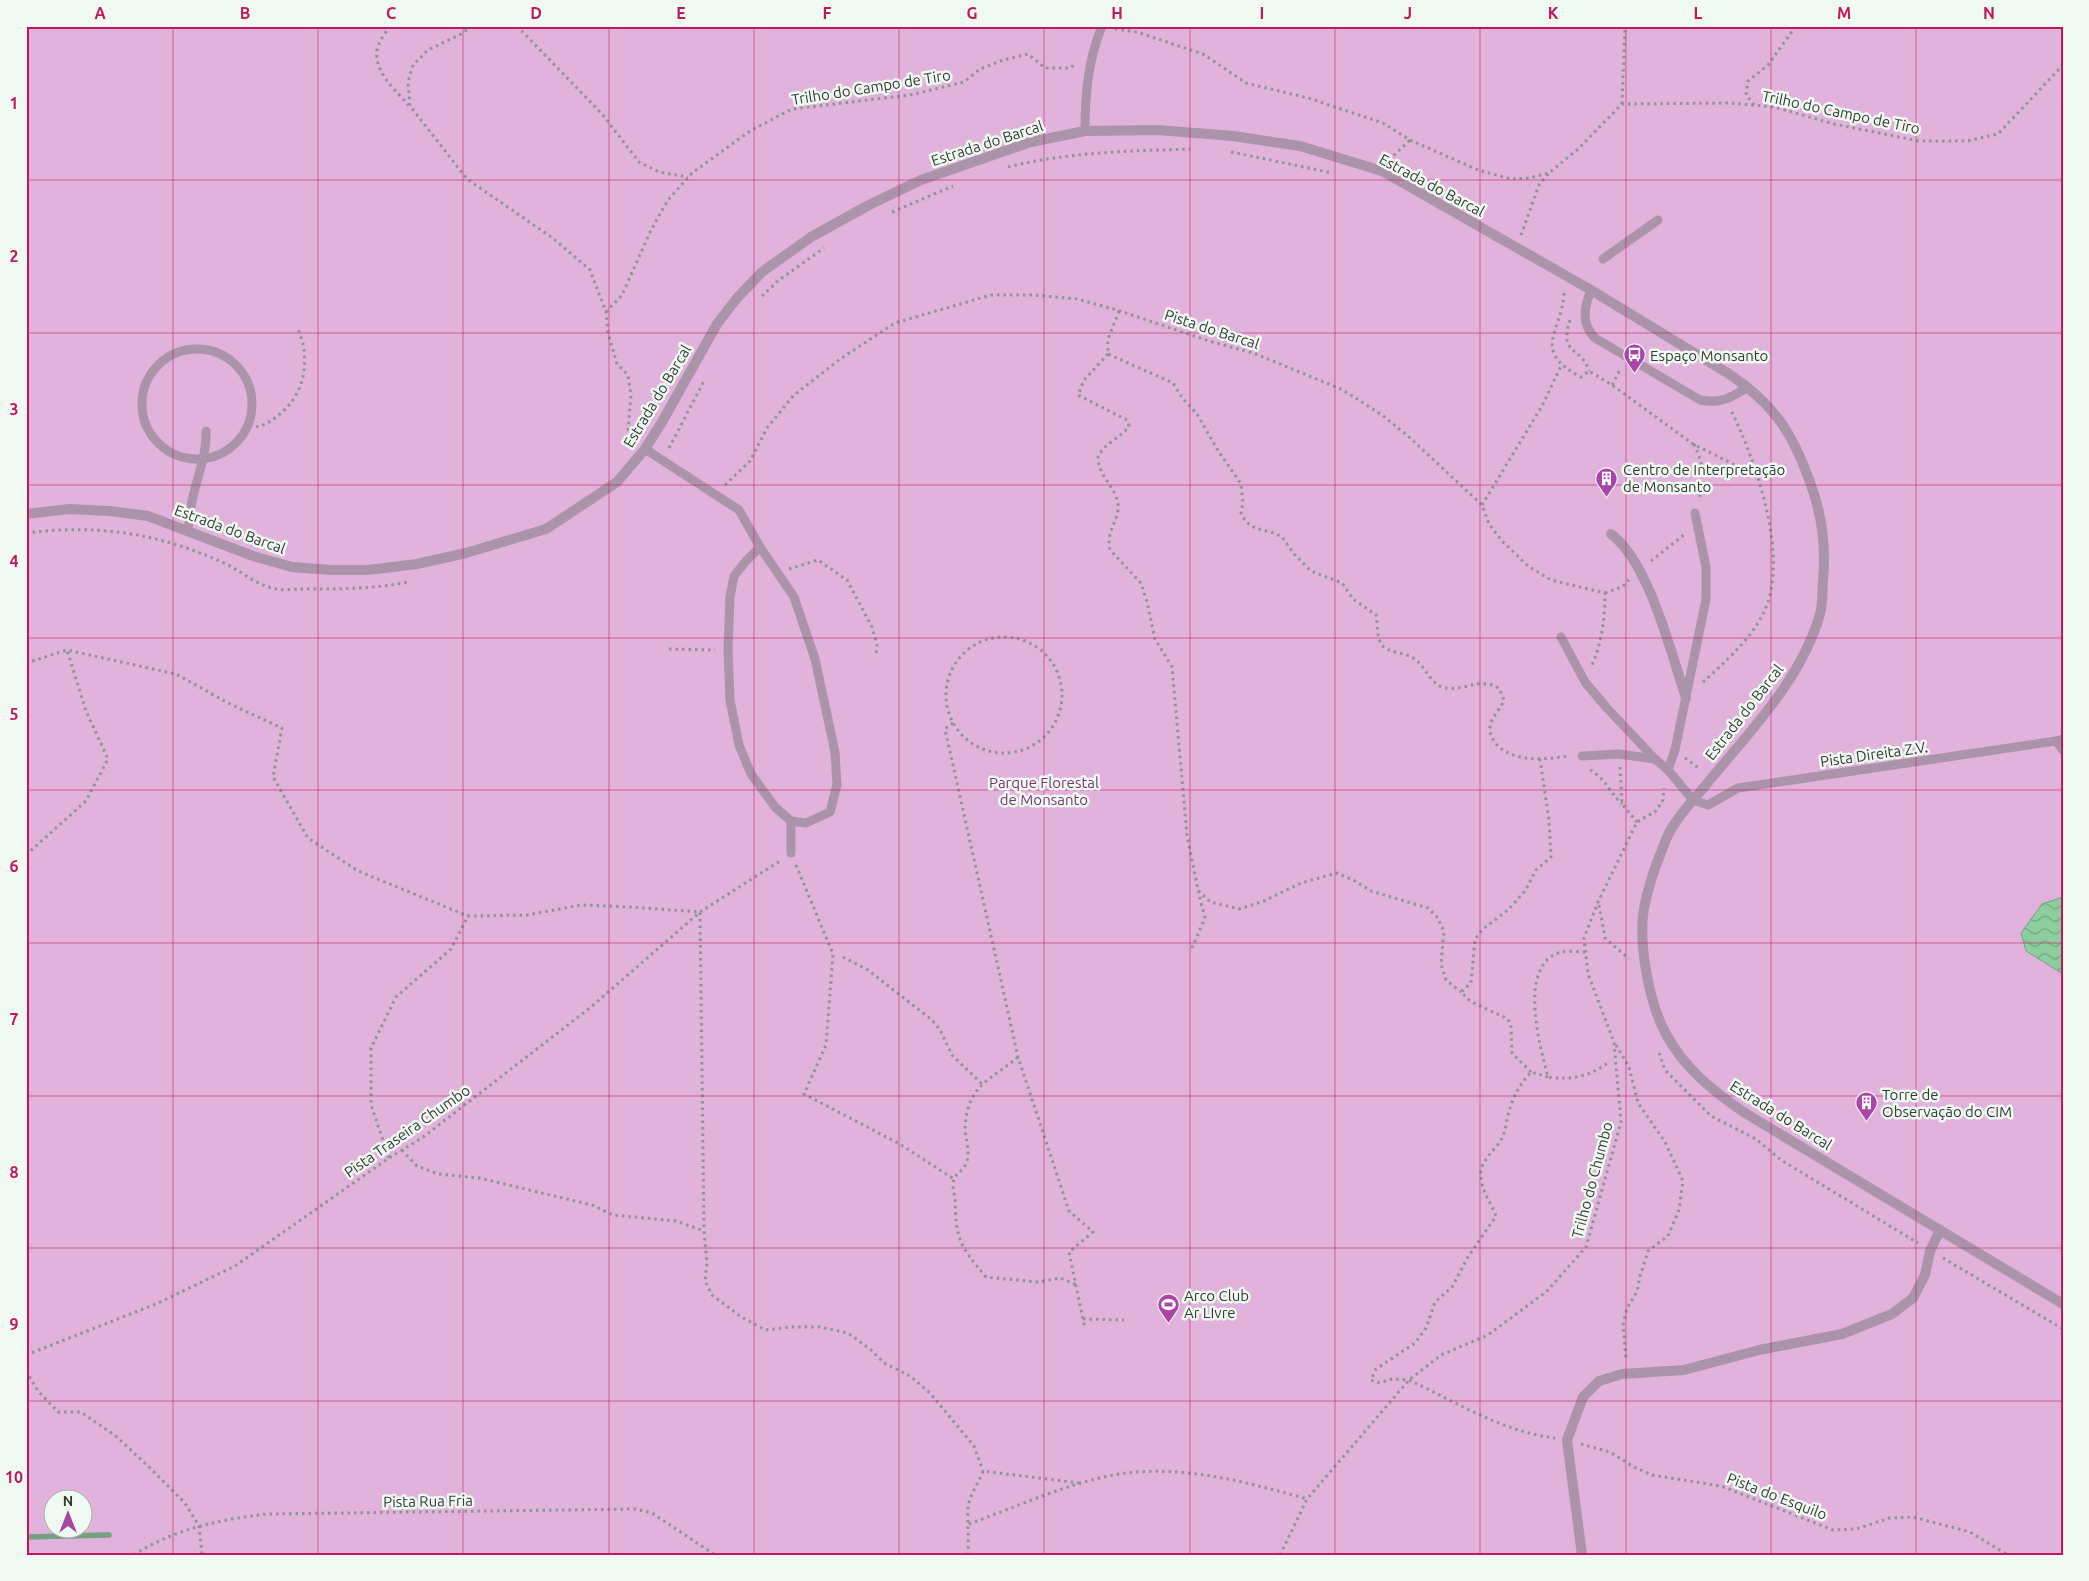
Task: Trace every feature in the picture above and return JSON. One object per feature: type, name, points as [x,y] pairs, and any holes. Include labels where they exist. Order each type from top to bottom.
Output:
[{"type":"street","name":"Estrada do Barcal","points":[[26,514],[69,509],[110,511],[148,516],[253,556],[292,567],[368,570],[417,564],[466,553],[546,529],[617,482],[645,449],[662,422],[716,324],[762,272],[811,237],[869,205],[922,180],[1031,142],[1086,131],[1158,130],[1233,136],[1300,146],[1382,171],[1591,290],[1748,387],[1777,415],[1787,429],[1806,469],[1823,524],[1825,542],[1821,612],[1813,636],[1791,678],[1779,696],[1672,827],[1653,872],[1644,910],[1644,949],[1648,981],[1655,1010],[1666,1035],[1687,1064],[1714,1092],[2063,1304]]},
{"type":"street","points":[[1611,534],[1622,542],[1652,595],[1686,698]]},
{"type":"street","points":[[1582,1555],[1567,1440],[1583,1397],[1599,1381],[1622,1374],[1684,1370],[1759,1350],[1842,1334],[1892,1314],[1913,1298],[1925,1275],[1930,1251],[1940,1230]]},
{"type":"lane","points":[[1086,131],[1085,94],[1095,42],[1102,27]]},
{"type":"lane","points":[[1603,259],[1658,220]]},
{"type":"lane","points":[[1591,290],[1585,306],[1585,322],[1588,331],[1595,338],[1700,400],[1712,402],[1726,400],[1748,387]]},
{"type":"lane","points":[[202,349],[222,354],[239,366],[250,384],[254,404],[250,424],[239,442],[223,454],[203,460],[182,458],[164,449],[150,434],[142,415],[142,394],[150,375],[163,360],[182,351],[202,349]]},
{"type":"lane","points":[[187,530],[190,523],[190,509],[207,446],[206,431]]},
{"type":"lane","points":[[645,449],[739,510],[760,548],[794,597],[815,660],[835,752],[837,785],[830,812],[806,823],[790,822],[775,807],[751,774],[739,745],[730,700],[728,650],[730,597],[734,576],[760,548]]},
{"type":"lane","points":[[1668,770],[1686,698],[1708,582],[1695,513]]},
{"type":"lane","points":[[1561,637],[1585,682],[1655,759],[1668,770],[1693,800]]},
{"type":"lane","points":[[2059,740],[2063,750]]},
{"type":"lane","name":"Pista Direita Z.V.","points":[[1693,800],[1708,805],[1738,788],[2059,740]]},
{"type":"lane","points":[[1582,756],[1619,754],[1655,759]]},
{"type":"lane","points":[[790,822],[791,853]]},
{"type":"path","points":[[390,26],[378,45],[378,68],[466,179],[554,239],[590,270],[606,312],[608,333],[617,364],[628,375],[631,394],[628,430],[632,443],[645,449]]},
{"type":"path","points":[[410,106],[408,82],[413,65],[428,50],[461,34],[472,26]]},
{"type":"path","points":[[488,26],[491,28],[502,26]]},
{"type":"path","points":[[517,26],[602,115],[639,162],[659,172],[689,177]]},
{"type":"path","points":[[1520,236],[1539,185],[1549,173],[1578,149],[1622,104],[1625,26]]},
{"type":"path","points":[[1755,105],[1746,95],[1748,80],[1768,65],[1796,26]]},
{"type":"path","points":[[1102,27],[1137,32],[1202,54],[1246,84],[1308,98],[1383,123],[1410,140],[1478,170],[1511,179],[1529,178],[1549,173]]},
{"type":"path","points":[[26,30],[26,35]]},
{"type":"path","name":"Trilho do Campo de Tiro","points":[[606,312],[622,296],[651,230],[668,200],[689,177],[750,131],[792,109],[910,95],[964,82],[980,69],[1003,60],[1028,54],[1045,68],[1071,68],[1076,62]]},
{"type":"path","name":"Trilho do Campo de Tiro","points":[[1622,104],[1729,103],[1774,107],[1834,124],[1919,140],[1967,141],[1998,134],[2063,65]]},
{"type":"path","points":[[1003,168],[1088,153],[1198,149]]},
{"type":"path","points":[[1229,152],[1335,174]]},
{"type":"path","points":[[884,216],[956,185]]},
{"type":"path","points":[[758,300],[779,280],[825,247]]},
{"type":"path","points":[[1557,288],[1564,293],[1563,307],[1551,340],[1552,351],[1562,364],[1581,377],[1589,371]]},
{"type":"path","name":"Pista do Barcal","points":[[715,494],[750,461],[767,428],[793,396],[840,359],[895,323],[992,295],[1077,299],[1256,354],[1343,390],[1382,415],[1408,436],[1482,505],[1489,524],[1502,541],[1528,566],[1551,580],[1605,593]]},
{"type":"path","points":[[1119,311],[1108,339],[1108,354],[1084,380],[1078,395],[1127,420],[1129,426],[1124,433],[1108,444],[1098,458],[1099,468],[1116,494],[1118,502],[1118,511],[1109,535],[1110,550],[1141,583],[1155,639],[1172,667],[1187,835],[1205,918],[1192,948]]},
{"type":"path","points":[[1570,320],[1566,331],[1566,343],[1572,351],[1586,361],[1589,371],[1693,444],[1757,476]]},
{"type":"path","points":[[250,424],[258,427],[282,414],[294,399],[302,383],[304,351],[298,328]]},
{"type":"path","points":[[1108,354],[1174,383],[1182,399],[1198,414],[1217,449],[1241,484],[1243,503],[1241,513],[1246,522],[1255,528],[1274,533],[1282,538],[1294,554],[1312,571],[1342,583],[1353,600],[1376,615],[1379,642],[1384,648],[1415,658],[1432,681],[1439,685],[1454,688],[1485,683],[1499,688],[1504,700],[1490,726],[1495,743],[1509,754],[1521,758],[1540,759],[1572,756]]},
{"type":"path","points":[[1482,505],[1542,406],[1562,364]]},
{"type":"path","points":[[659,459],[671,446],[707,376]]},
{"type":"path","points":[[1686,698],[1722,665],[1747,637],[1763,614],[1769,598],[1773,573],[1772,540],[1757,476],[1744,436],[1726,400]]},
{"type":"path","points":[[26,533],[54,529],[96,529],[155,538],[226,564],[273,589],[347,588],[392,585],[410,581]]},
{"type":"path","points":[[778,573],[818,560],[847,580],[872,627],[877,645],[876,657]]},
{"type":"path","points":[[1585,682],[1598,650],[1605,609],[1605,593],[1622,587],[1638,571]]},
{"type":"path","points":[[997,638],[1018,639],[1037,647],[1048,656],[1056,668],[1061,680],[1063,694],[1059,715],[1049,733],[1026,749],[998,753],[984,750],[961,734],[953,723],[948,710],[946,696],[952,668],[960,657],[983,641],[997,638]]},
{"type":"path","points":[[26,855],[86,801],[108,758],[86,711],[68,650]]},
{"type":"path","points":[[26,663],[68,650],[176,674],[230,704],[282,728],[273,777],[308,838],[358,871],[468,916],[527,915],[581,905],[700,912],[704,1231],[707,1263],[705,1281],[712,1295],[740,1316],[765,1330],[791,1327],[820,1327],[848,1333],[871,1350],[884,1363],[910,1376],[930,1393],[974,1446],[983,1471],[979,1483],[972,1494],[968,1508],[968,1555]]},
{"type":"path","points":[[669,650],[728,650]]},
{"type":"path","points":[[953,723],[945,729],[1018,1057],[1069,1211],[1093,1232],[1069,1252],[1085,1329]]},
{"type":"path","points":[[1619,754],[1622,804]]},
{"type":"path","points":[[1461,992],[1471,983],[1476,939],[1483,929],[1508,910],[1524,892],[1536,870],[1551,857],[1549,820],[1540,759]]},
{"type":"path","points":[[1587,768],[1598,774],[1605,781],[1612,794],[1637,822],[1656,811],[1662,800],[1664,790]]},
{"type":"path","name":"Trilho do Chumbo","points":[[1280,1555],[1307,1499],[1409,1380],[1441,1355],[1488,1335],[1546,1292],[1586,1247],[1621,1122],[1614,1042],[1588,974],[1584,938],[1598,902],[1637,822]]},
{"type":"path","points":[[791,853],[833,954],[826,1045],[804,1094],[898,1143],[954,1179]]},
{"type":"path","name":"Pista Traseira Chumbo","points":[[26,1355],[156,1304],[235,1266],[389,1158],[422,1138],[591,1007],[700,912],[791,853]]},
{"type":"path","points":[[1198,890],[1210,902],[1239,909],[1264,901],[1301,883],[1337,873],[1355,881],[1371,892],[1428,908],[1437,917],[1444,931],[1441,964],[1446,980],[1470,1000],[1508,1019],[1511,1027],[1512,1052],[1531,1072],[1567,1080],[1597,1071],[1609,1062]]},
{"type":"path","points":[[389,1158],[371,1105],[371,1048],[396,997],[451,949],[468,916]]},
{"type":"path","points":[[1548,1077],[1541,1052],[1536,1022],[1535,995],[1537,978],[1548,959],[1559,952],[1585,952]]},
{"type":"path","points":[[843,957],[868,970],[932,1020],[940,1030],[952,1055],[982,1084]]},
{"type":"path","points":[[1614,1042],[1629,1067],[1638,1102],[1665,1142],[1683,1181],[1679,1210],[1668,1236],[1648,1251],[1637,1292],[1627,1308],[1623,1324],[1626,1357],[1622,1374]]},
{"type":"path","points":[[1018,1057],[992,1075],[974,1095],[967,1115],[966,1163],[954,1179],[956,1230],[964,1252],[986,1277],[1038,1282],[1060,1278],[1077,1285]]},
{"type":"path","points":[[1409,1380],[1392,1379],[1380,1383],[1371,1380],[1376,1369],[1415,1343],[1426,1328],[1435,1302],[1452,1287],[1468,1257],[1496,1216],[1484,1194],[1480,1176],[1484,1161],[1504,1136],[1515,1091],[1531,1072]]},
{"type":"path","points":[[402,1150],[417,1166],[438,1174],[479,1178],[592,1206],[613,1215],[676,1221],[704,1231]]},
{"type":"path","points":[[1083,1319],[1124,1320]]},
{"type":"path","points":[[26,1371],[38,1391],[58,1412],[81,1412],[117,1437],[185,1503],[199,1526],[202,1555]]},
{"type":"path","name":"Pista do Esquilo","points":[[1409,1380],[1501,1424],[1526,1433],[1567,1440],[1610,1452],[1652,1475],[1721,1486],[1833,1530],[1856,1530],[1890,1518],[1914,1516],[1970,1532],[2008,1555]]},
{"type":"path","points":[[983,1471],[1079,1483]]},
{"type":"path","points":[[969,1524],[1079,1483],[1134,1472],[1171,1471],[1232,1478],[1307,1499]]},
{"type":"path","name":"Pista Rua Fria","points":[[134,1555],[146,1547],[199,1526],[234,1518],[268,1514],[636,1509],[652,1513],[715,1555]]},
{"type":"green space","name":"Parque Florestal de Monsanto","points":[[26,26],[2063,26],[2063,1555],[26,1555]]},
{"type":"water","points":[[2063,897],[2063,974],[2026,951],[2021,933],[2042,904]]},
{"type":"waterway","points":[[26,1537],[109,1535]]},
{"type":"place","name":"Espaço Monsanto","points":[[1634,374]]},
{"type":"place","name":"Centro de Interpretação de Monsanto","points":[[1607,497]]},
{"type":"place","name":"Torre de Observação do CIM","points":[[1866,1122]]},
{"type":"place","name":"Arco Club Ar LIvre","points":[[1168,1323]]}]
